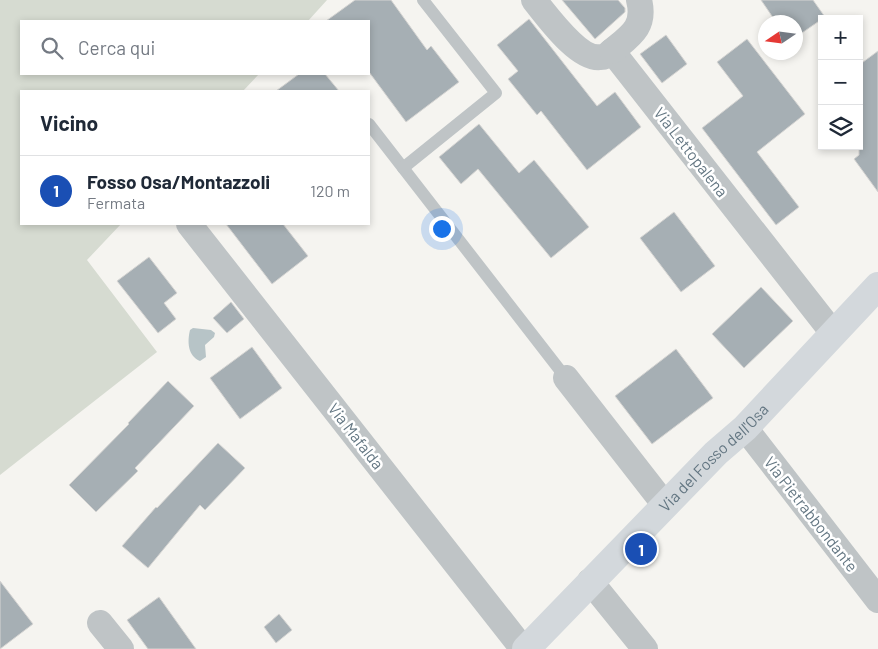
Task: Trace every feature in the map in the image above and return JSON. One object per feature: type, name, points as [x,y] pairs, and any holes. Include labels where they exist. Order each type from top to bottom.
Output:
[{"type":"street","points":[[534,0],[576,48],[589,55],[602,57],[612,52],[637,28],[641,11],[639,0]]},
{"type":"street","name":"Via Lettopalena","points":[[612,52],[833,333]]},
{"type":"street","name":"Via Mafalda","points":[[190,225],[524,649]]},
{"type":"street","name":"Via del Fosso dell'Osa","points":[[524,649],[716,453],[745,428],[878,286]]},
{"type":"street","points":[[566,378],[665,505]]},
{"type":"street","name":"Via Pietrabbondante","points":[[745,428],[878,600]]},
{"type":"street","points":[[590,581],[645,649]]},
{"type":"street","points":[[100,623],[121,649]]},
{"type":"lane","points":[[403,168],[496,93],[423,0]]},
{"type":"lane","points":[[370,125],[566,378]]},
{"type":"shaded area","points":[[0,0],[327,0],[309,20],[20,20],[20,75],[258,75],[244,90],[20,90],[20,225],[120,225],[87,260],[157,352],[0,475]]},
{"type":"shaded area","points":[[193,328],[211,330],[215,333],[214,337],[205,345],[206,357],[200,361],[193,356],[189,348],[190,330]]},
{"type":"building","points":[[355,0],[391,0],[427,50],[431,46],[459,82],[406,122],[370,73],[370,20],[327,20]]},
{"type":"building","points":[[562,0],[618,0],[625,8],[625,12],[595,39]]},
{"type":"building","points":[[761,0],[813,0],[824,15],[818,15],[818,22],[803,32],[803,15],[771,15]]},
{"type":"building","points":[[529,19],[597,106],[615,92],[641,127],[587,170],[541,111],[537,115],[508,79],[518,71],[497,45]]},
{"type":"building","points":[[666,35],[687,64],[662,83],[640,54]]},
{"type":"building","points":[[747,39],[758,53],[758,60],[763,60],[805,114],[757,152],[799,207],[776,225],[702,128],[743,96],[717,62]]},
{"type":"building","points":[[878,51],[878,192],[854,159],[859,155],[859,150],[863,150],[863,62]]},
{"type":"building","points":[[298,75],[326,75],[338,90],[277,90]]},
{"type":"building","points":[[479,124],[519,173],[534,160],[589,227],[551,258],[478,169],[461,184],[439,157]]},
{"type":"building","points":[[674,212],[715,266],[681,292],[640,238]]},
{"type":"building","points":[[227,225],[284,225],[308,256],[272,284]]},
{"type":"building","points":[[149,257],[177,293],[164,303],[176,319],[158,333],[117,281]]},
{"type":"building","points":[[761,287],[793,321],[744,368],[712,334]]},
{"type":"building","points":[[231,302],[244,319],[227,333],[213,318]]},
{"type":"building","points":[[252,347],[282,388],[240,419],[210,378]]},
{"type":"building","points":[[676,349],[713,398],[652,444],[615,396]]},
{"type":"building","points":[[168,381],[194,406],[135,468],[138,471],[96,512],[69,485]]},
{"type":"building","points":[[218,443],[245,468],[205,510],[200,505],[148,568],[122,546],[156,507]]},
{"type":"building","points":[[0,581],[33,624],[0,649]]},
{"type":"building","points":[[159,597],[196,649],[148,649],[127,620]]},
{"type":"building","points":[[279,614],[292,630],[276,643],[264,627]]},
{"type":"place","name":"Fosso Osa/Montazzoli","points":[[641,549]]}]
